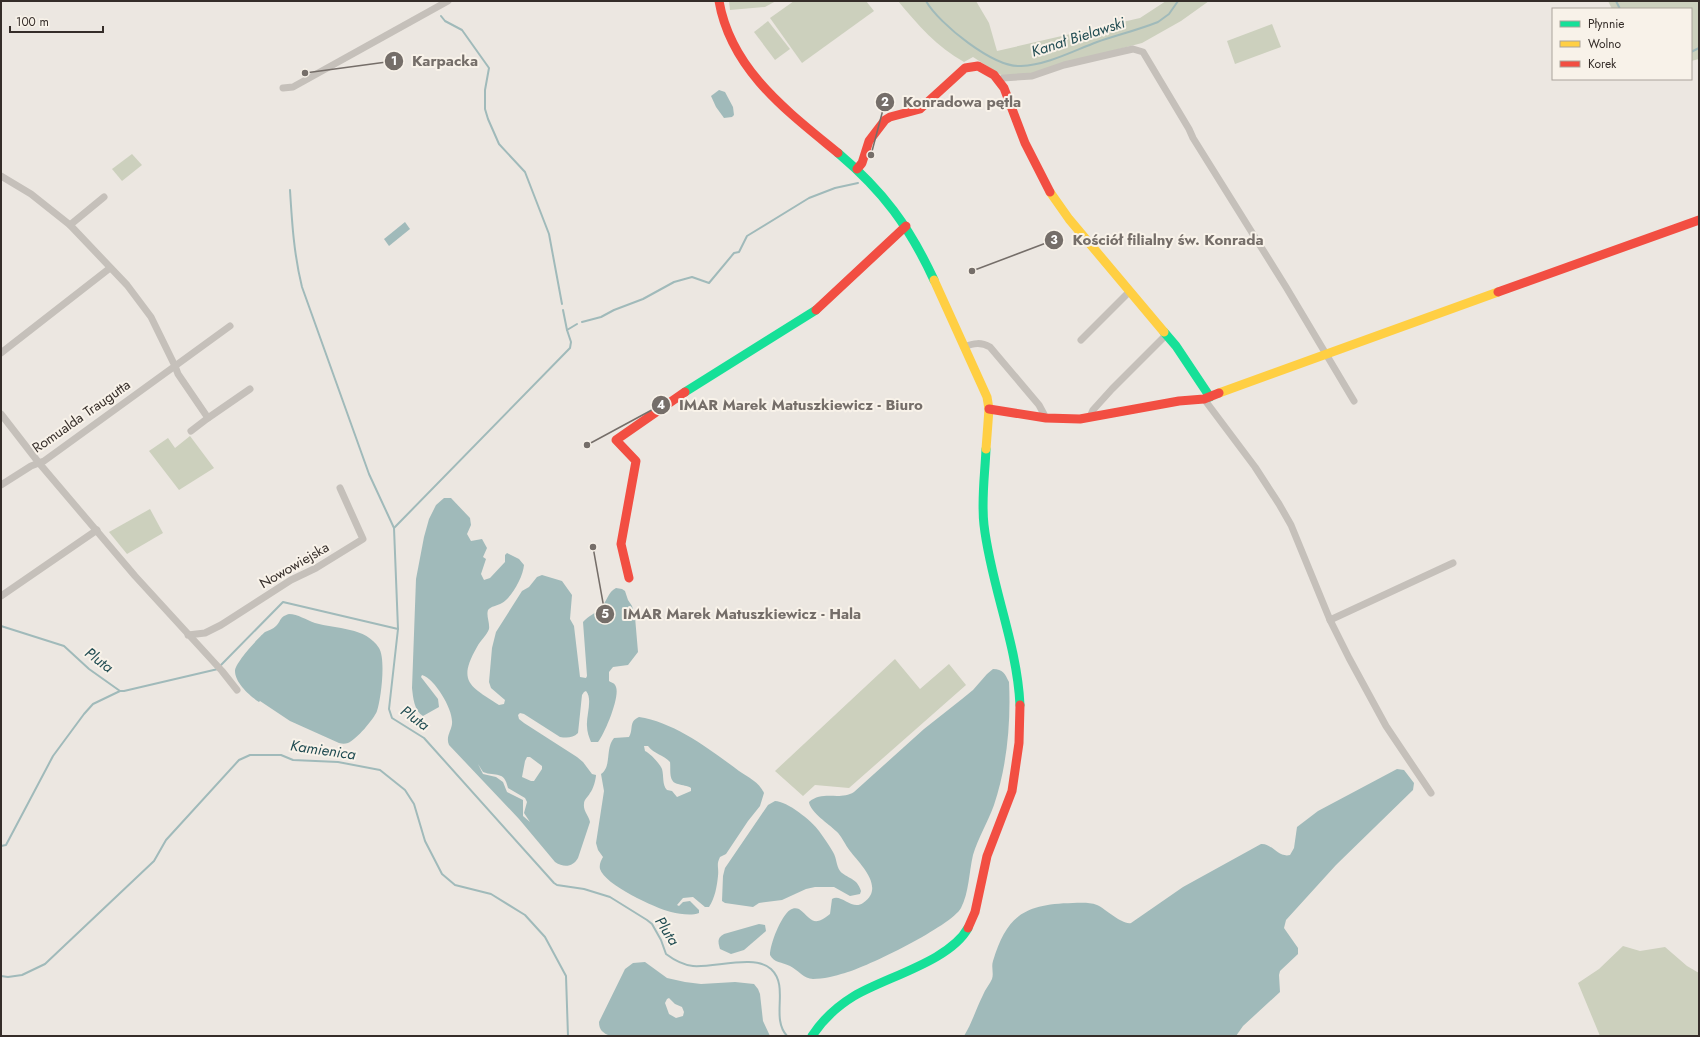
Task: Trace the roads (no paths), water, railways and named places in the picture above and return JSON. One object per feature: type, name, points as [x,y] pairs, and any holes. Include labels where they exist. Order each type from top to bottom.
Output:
[{"type":"street","points":[[283,88],[293,86],[448,1]]},
{"type":"street","points":[[719,1],[729,37],[738,54],[753,76],[777,100],[857,169],[883,195],[906,226],[921,254],[986,393],[989,409],[984,490],[984,524],[1014,655],[1019,692],[1020,716],[1018,753],[1010,800],[986,858],[976,910],[964,936],[941,954],[853,997],[838,1006],[822,1021],[812,1036]]},
{"type":"street","points":[[999,81],[1003,78],[1032,76],[1064,66],[1133,49],[1143,52],[1193,138],[1286,287],[1354,401]]},
{"type":"street","points":[[857,169],[862,164],[869,141],[885,120],[890,117],[920,109],[965,68],[978,66],[989,72],[999,81],[1007,94],[1025,143],[1047,188],[1069,219],[1166,334],[1185,359],[1207,398],[1255,467],[1291,525],[1330,620],[1349,658],[1386,726],[1431,793]]},
{"type":"street","points":[[1,176],[31,194],[70,225],[127,285],[144,306],[168,348],[178,374],[208,418]]},
{"type":"street","points":[[70,225],[104,197]]},
{"type":"street","points":[[989,409],[1067,420],[1179,401],[1207,398],[1699,220]]},
{"type":"street","points":[[629,578],[621,544],[636,461],[616,440],[675,398],[817,309],[906,226]]},
{"type":"street","points":[[1,353],[110,268]]},
{"type":"street","points":[[1081,340],[1130,291]]},
{"type":"street","name":"Romualda Traugutta","points":[[1,486],[31,466],[44,461],[230,326]]},
{"type":"street","points":[[1090,417],[1093,410],[1112,388],[1166,334]]},
{"type":"street","points":[[964,347],[978,343],[985,344],[990,347],[1039,405],[1046,418]]},
{"type":"street","points":[[191,431],[250,389]]},
{"type":"street","points":[[1,414],[38,463],[135,576],[222,671],[237,690]]},
{"type":"street","name":"Nowowiejska","points":[[188,635],[205,633],[221,625],[291,580],[316,568],[363,539],[340,488]]},
{"type":"street","points":[[1,596],[97,530]]},
{"type":"street","points":[[1330,620],[1453,563]]},
{"type":"water","points":[[719,90],[725,92],[733,107],[734,115],[732,117],[724,118],[716,107],[711,96]]},
{"type":"water","points":[[405,222],[410,229],[389,246],[384,239]]},
{"type":"water","points":[[444,498],[451,498],[470,518],[471,525],[467,534],[471,541],[482,539],[487,548],[483,557],[486,559],[481,574],[484,580],[490,578],[505,562],[505,555],[507,553],[519,559],[524,565],[519,581],[510,596],[502,603],[488,610],[487,615],[489,629],[477,647],[468,668],[468,676],[474,688],[499,705],[504,704],[505,700],[491,688],[489,682],[492,648],[496,632],[522,591],[529,587],[537,577],[542,575],[562,581],[572,595],[570,619],[574,626],[580,677],[586,678],[587,676],[583,622],[601,608],[611,592],[616,588],[625,591],[632,606],[635,617],[638,652],[628,665],[613,667],[609,672],[609,681],[616,687],[616,699],[608,723],[598,742],[591,742],[587,728],[589,698],[586,691],[582,695],[578,733],[572,737],[560,737],[524,714],[520,713],[518,715],[519,719],[524,723],[577,757],[592,774],[596,775],[592,789],[584,802],[584,809],[590,822],[578,858],[571,865],[565,866],[555,862],[519,819],[449,745],[448,739],[452,724],[449,709],[437,688],[432,682],[422,675],[421,677],[438,699],[439,707],[423,716],[416,707],[412,688],[416,579],[424,537],[429,519],[436,505]],"holes":[[[527,757],[530,757],[542,766],[542,769],[534,781],[522,777]],[[478,764],[483,772],[502,776],[508,788],[525,798],[527,802],[524,813],[530,822],[523,816],[523,800],[507,792],[503,782],[496,777],[483,774]]]},
{"type":"water","points":[[289,614],[299,616],[315,623],[359,632],[373,641],[379,648],[381,653],[382,670],[380,698],[377,711],[364,729],[348,743],[339,743],[290,721],[247,693],[237,680],[235,671],[236,667],[252,645],[265,632],[275,627],[282,618]]},
{"type":"water","points":[[993,669],[1003,672],[1009,682],[1009,729],[1005,760],[992,811],[973,855],[967,889],[961,908],[954,916],[942,925],[908,945],[871,963],[841,974],[810,979],[790,966],[774,960],[770,955],[770,950],[783,918],[790,910],[794,908],[799,909],[810,919],[820,921],[830,914],[832,899],[839,898],[851,904],[859,905],[869,897],[872,890],[872,883],[865,869],[848,849],[838,833],[816,814],[809,802],[814,798],[843,796],[854,792],[924,729],[973,690]]},
{"type":"water","points":[[639,717],[652,720],[692,738],[753,780],[764,793],[760,806],[726,854],[720,857],[716,888],[713,900],[709,907],[705,907],[693,897],[683,898],[677,905],[679,906],[683,902],[690,901],[699,910],[699,913],[696,914],[689,915],[671,912],[643,901],[620,889],[604,875],[600,869],[600,864],[603,857],[598,850],[596,843],[604,791],[601,774],[608,762],[611,742],[614,738],[629,737],[632,723]],"holes":[[[644,746],[648,746],[670,762],[671,778],[673,781],[691,788],[691,791],[677,797],[672,791],[665,788],[661,767],[652,756],[645,751]]]},
{"type":"water","points":[[1397,769],[1404,770],[1414,783],[1413,790],[1336,865],[1286,920],[1284,928],[1298,948],[1298,954],[1280,971],[1280,992],[1243,1026],[1236,1036],[964,1036],[992,979],[992,963],[998,945],[1012,923],[1020,915],[1042,906],[1088,903],[1101,907],[1123,922],[1131,923],[1183,887],[1261,844],[1265,844],[1278,853],[1290,855],[1294,848],[1297,827],[1318,811]]},
{"type":"water","points":[[775,801],[786,804],[805,817],[816,827],[833,852],[840,871],[857,883],[861,891],[860,894],[850,896],[834,887],[815,887],[806,889],[782,900],[759,903],[753,907],[725,903],[722,901],[723,876],[725,868],[768,805]]},
{"type":"water","points":[[759,924],[765,925],[766,931],[744,950],[731,954],[720,949],[719,940],[724,934]]},
{"type":"water","points":[[645,962],[667,978],[685,982],[701,984],[735,982],[754,984],[760,994],[763,1021],[770,1036],[608,1035],[603,1032],[599,1022],[625,969],[633,963]],"holes":[[[669,998],[675,1004],[682,1007],[684,1012],[683,1016],[676,1018],[669,1014],[665,1003],[667,999]]]},
{"type":"waterway","name":"Kanał Bielawski","points":[[926,1],[943,21],[968,43],[997,60],[1010,65],[1021,66],[1050,60],[1097,42],[1158,22],[1169,14],[1178,1]]},
{"type":"waterway","name":"Kanał Bielawski","points":[[1616,1],[1620,8]]},
{"type":"waterway","points":[[441,16],[445,21],[462,30],[489,68],[485,90],[485,109],[488,119],[499,144],[525,172],[549,234],[562,304]]},
{"type":"waterway","name":"Kanał Bielawski","points":[[1692,52],[1699,48]]},
{"type":"waterway","points":[[582,322],[601,317],[614,310],[643,299],[674,282],[692,277],[709,283],[734,253],[739,252],[747,236],[809,198],[835,188],[858,183]]},
{"type":"waterway","points":[[290,190],[295,251],[302,287],[369,474],[394,528]]},
{"type":"waterway","points":[[563,310],[567,330]]},
{"type":"waterway","points":[[398,629],[394,528],[570,348],[571,342],[567,330],[577,324]]},
{"type":"waterway","name":"Pluta","points":[[221,665],[283,602],[398,629],[389,709],[392,718],[424,738],[557,885],[584,889],[610,897],[647,920],[652,924],[661,940],[666,954],[682,963],[693,966],[702,966],[755,962],[771,969],[779,984],[780,1020],[782,1028],[787,1036]]},
{"type":"waterway","name":"Pluta","points":[[1,626],[64,646],[89,669],[120,691],[218,669]]},
{"type":"waterway","points":[[1,846],[6,845],[53,756],[84,714],[93,704],[120,691]]},
{"type":"waterway","name":"Kamienica","points":[[1,976],[8,977],[22,975],[45,964],[154,861],[166,840],[239,760],[250,755],[281,755],[293,760],[338,762],[380,770],[405,790],[414,804],[425,841],[442,874],[455,885],[491,894],[525,915],[545,937],[566,976],[568,1036]]},
{"type":"place","name":"Karpacka","points":[[305,73]]},
{"type":"place","name":"Konradowa pętla","points":[[871,155]]},
{"type":"place","name":"Kościół filialny św. Konrada","points":[[972,271]]},
{"type":"place","name":"IMAR Marek Matuszkiewicz - Biuro","points":[[587,445]]},
{"type":"place","name":"IMAR Marek Matuszkiewicz - Hala","points":[[593,547]]}]
